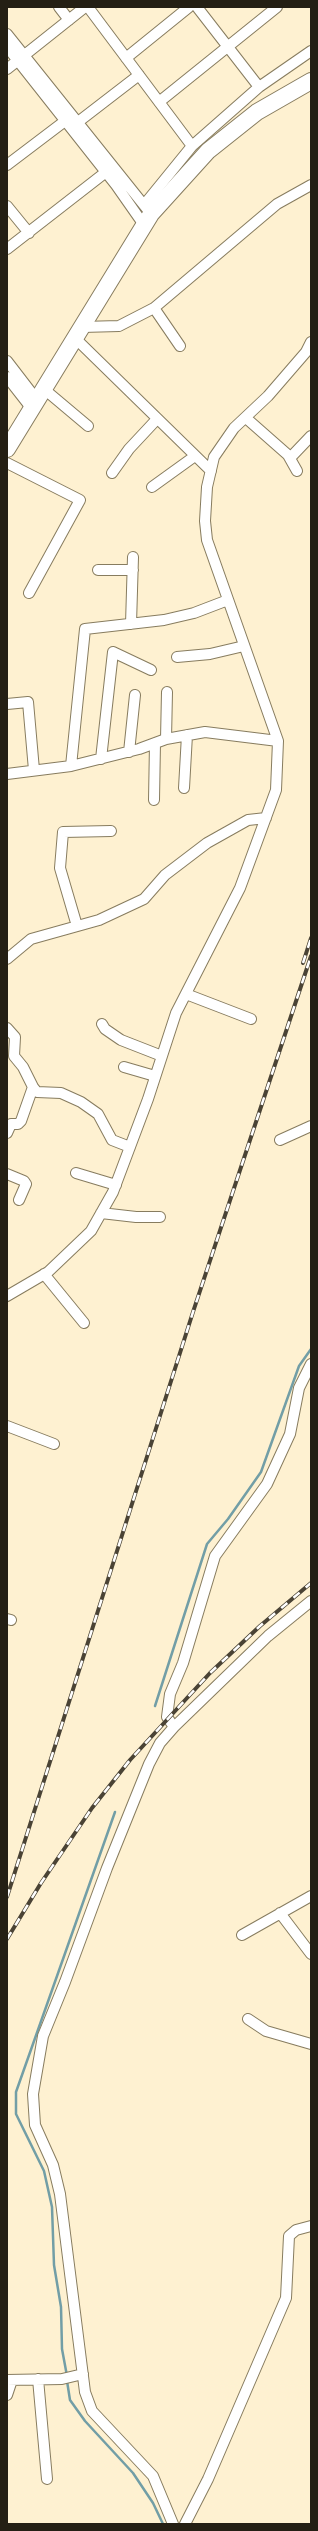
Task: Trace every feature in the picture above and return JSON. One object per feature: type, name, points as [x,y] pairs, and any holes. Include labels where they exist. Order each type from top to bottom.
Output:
[{"type":"main road","points":[[7,449],[79,332],[147,215],[208,151],[257,112],[311,81]]},
{"type":"street","points":[[59,7],[69,20]]},
{"type":"street","points":[[7,69],[85,7]]},
{"type":"street","points":[[88,7],[192,146]]},
{"type":"street","points":[[126,58],[189,7]]},
{"type":"street","points":[[197,7],[259,87]]},
{"type":"street","points":[[159,102],[228,48],[277,7]]},
{"type":"street","points":[[7,34],[21,58],[65,120],[106,172],[147,215]]},
{"type":"street","points":[[7,47],[21,58],[78,122],[147,215]]},
{"type":"street","points":[[147,215],[192,146],[259,87],[311,51]]},
{"type":"street","points":[[78,122],[139,75]]},
{"type":"street","points":[[7,165],[65,120]]},
{"type":"street","points":[[7,249],[106,172]]},
{"type":"street","points":[[79,332],[120,326],[154,308],[277,204],[311,185]]},
{"type":"street","points":[[7,206],[28,233]]},
{"type":"street","points":[[154,308],[180,346]]},
{"type":"street","points":[[79,332],[157,419],[210,471]]},
{"type":"street","points":[[7,1296],[44,1274],[91,1231],[116,1185],[176,1013],[240,888],[276,790],[278,741],[207,540],[205,527],[206,487],[214,457],[234,428],[268,396],[306,352],[311,342]]},
{"type":"street","points":[[7,361],[38,399]]},
{"type":"street","points":[[7,377],[38,399],[88,426]]},
{"type":"street","points":[[246,418],[290,458],[297,471]]},
{"type":"street","points":[[112,473],[129,449],[157,419]]},
{"type":"street","points":[[290,458],[311,436]]},
{"type":"street","points":[[152,488],[196,456]]},
{"type":"street","points":[[7,463],[80,500],[29,593]]},
{"type":"street","points":[[131,624],[133,557]]},
{"type":"street","points":[[98,570],[133,570]]},
{"type":"street","points":[[71,766],[85,629],[131,624],[194,613],[228,600]]},
{"type":"street","points":[[177,657],[210,654],[244,646]]},
{"type":"street","points":[[100,759],[113,652],[151,670]]},
{"type":"street","points":[[166,739],[168,692]]},
{"type":"street","points":[[129,752],[135,695]]},
{"type":"street","points":[[7,704],[28,702],[34,770]]},
{"type":"street","points":[[7,774],[71,766],[129,752],[166,739],[205,732],[278,741]]},
{"type":"street","points":[[184,788],[187,735]]},
{"type":"street","points":[[154,800],[155,743]]},
{"type":"street","points":[[7,959],[31,939],[99,920],[144,899],[165,875],[207,843],[248,820],[266,818]]},
{"type":"street","points":[[77,926],[60,868],[63,832],[111,831]]},
{"type":"street","points":[[186,994],[251,1019]]},
{"type":"street","points":[[102,1024],[105,1029],[121,1040],[162,1056]]},
{"type":"street","points":[[7,1028],[15,1037],[14,1056],[23,1067],[32,1087],[42,1093],[61,1093],[81,1102],[98,1114],[112,1140],[130,1147]]},
{"type":"street","points":[[124,1067],[155,1076]]},
{"type":"street","points":[[7,1133],[11,1124],[18,1124],[21,1121],[32,1087]]},
{"type":"street","points":[[280,1140],[311,1126]]},
{"type":"street","points":[[76,1173],[116,1185]]},
{"type":"street","points":[[7,1174],[24,1181],[26,1184],[19,1200]]},
{"type":"street","points":[[101,1213],[136,1217],[160,1217]]},
{"type":"street","points":[[44,1274],[84,1324]]},
{"type":"street","points":[[174,1727],[168,1717],[170,1694],[182,1663],[215,1556],[267,1484],[290,1434],[299,1388],[311,1364]]},
{"type":"street","points":[[7,1426],[54,1444]]},
{"type":"street","points":[[173,2524],[153,2476],[92,2411],[79,2375],[60,2194],[53,2165],[35,2125],[33,2094],[43,2036],[65,1982],[107,1868],[149,1764],[160,1743],[174,1727],[268,1636],[311,1601]]},
{"type":"street","points":[[242,1935],[311,1896]]},
{"type":"street","points":[[280,1913],[311,1954]]},
{"type":"street","points":[[248,2018],[266,2032],[311,2044]]},
{"type":"street","points":[[185,2524],[208,2479],[286,2298],[289,2236],[296,2230],[311,2226]]},
{"type":"street","points":[[7,2395],[9,2380],[62,2379],[79,2375]]},
{"type":"street","points":[[38,2379],[47,2479]]},
{"type":"waterway","points":[[155,1706],[207,1544],[228,1519],[261,1472],[299,1366],[311,1349]]},
{"type":"waterway","points":[[67,2376],[62,2349],[61,2307],[54,2265],[52,2207],[44,2171],[16,2114],[16,2092],[115,1812]]},
{"type":"waterway","points":[[67,2381],[70,2400],[85,2421],[133,2473],[153,2503],[163,2524]]},
{"type":"railway","points":[[303,963],[311,938]]},
{"type":"railway","points":[[7,1897],[193,1312],[311,956]]},
{"type":"railway","points":[[7,1939],[41,1883],[92,1808],[130,1760],[210,1673],[260,1626],[311,1583]]}]
